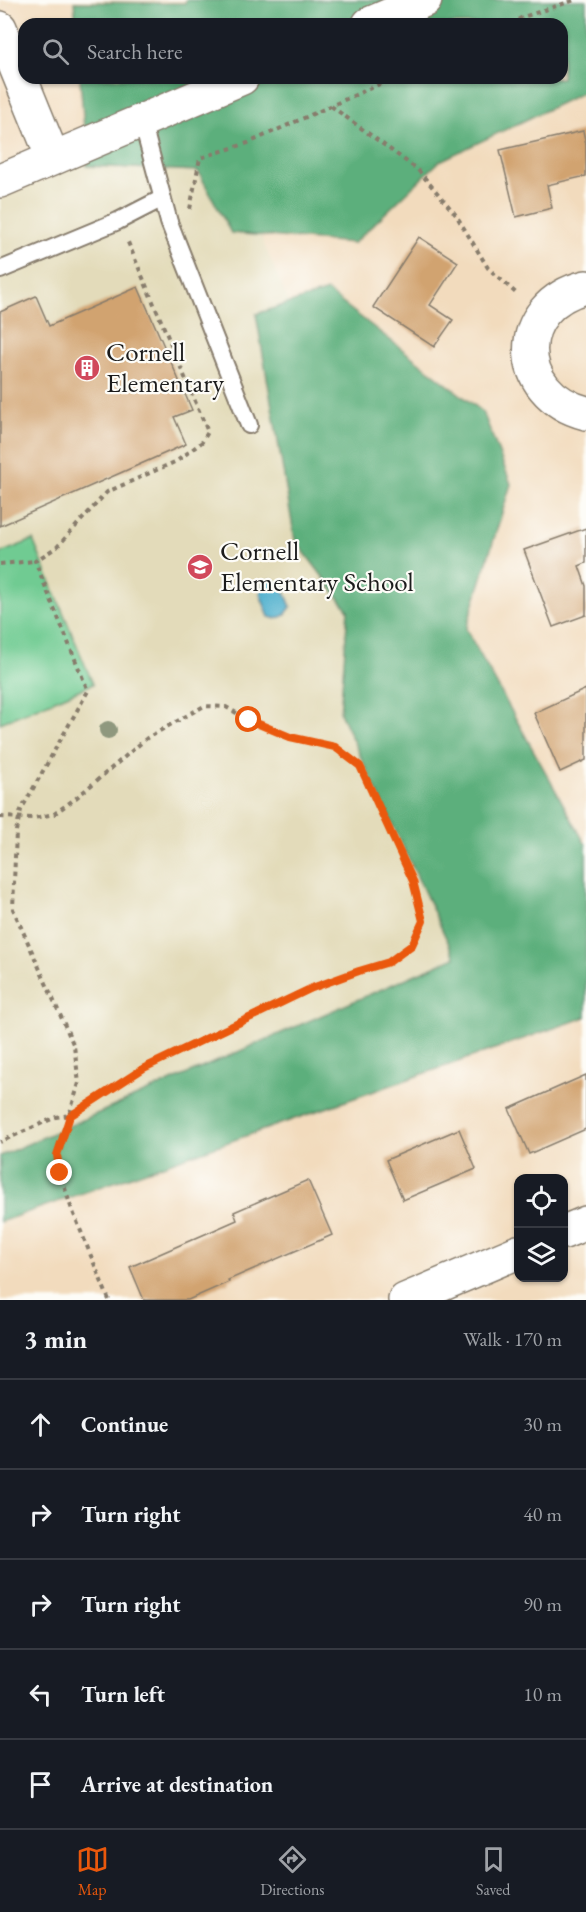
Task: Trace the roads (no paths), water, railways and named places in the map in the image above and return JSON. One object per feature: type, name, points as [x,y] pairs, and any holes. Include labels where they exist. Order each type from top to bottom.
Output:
[{"type":"street","points":[[383,18],[425,0]]},
{"type":"street","points":[[0,28],[18,72]]},
{"type":"street","points":[[23,84],[53,158]]},
{"type":"street","points":[[0,181],[228,84]]},
{"type":"street","points":[[586,286],[562,295],[544,311],[531,341],[531,358],[535,374],[549,394],[569,408],[586,413]]},
{"type":"street","points":[[568,1230],[586,1223]]},
{"type":"street","points":[[405,1300],[514,1254]]},
{"type":"lane","points":[[141,121],[161,199],[249,425]]},
{"type":"lane","points":[[0,270],[118,221],[161,199]]},
{"type":"water","points":[[272,579],[283,587],[291,607],[285,615],[276,619],[269,617],[260,594],[264,581]]},
{"type":"place","name":"Cornell Elementary","points":[[87,368]]},
{"type":"place","name":"Cornell Elementary School","points":[[200,567]]}]
